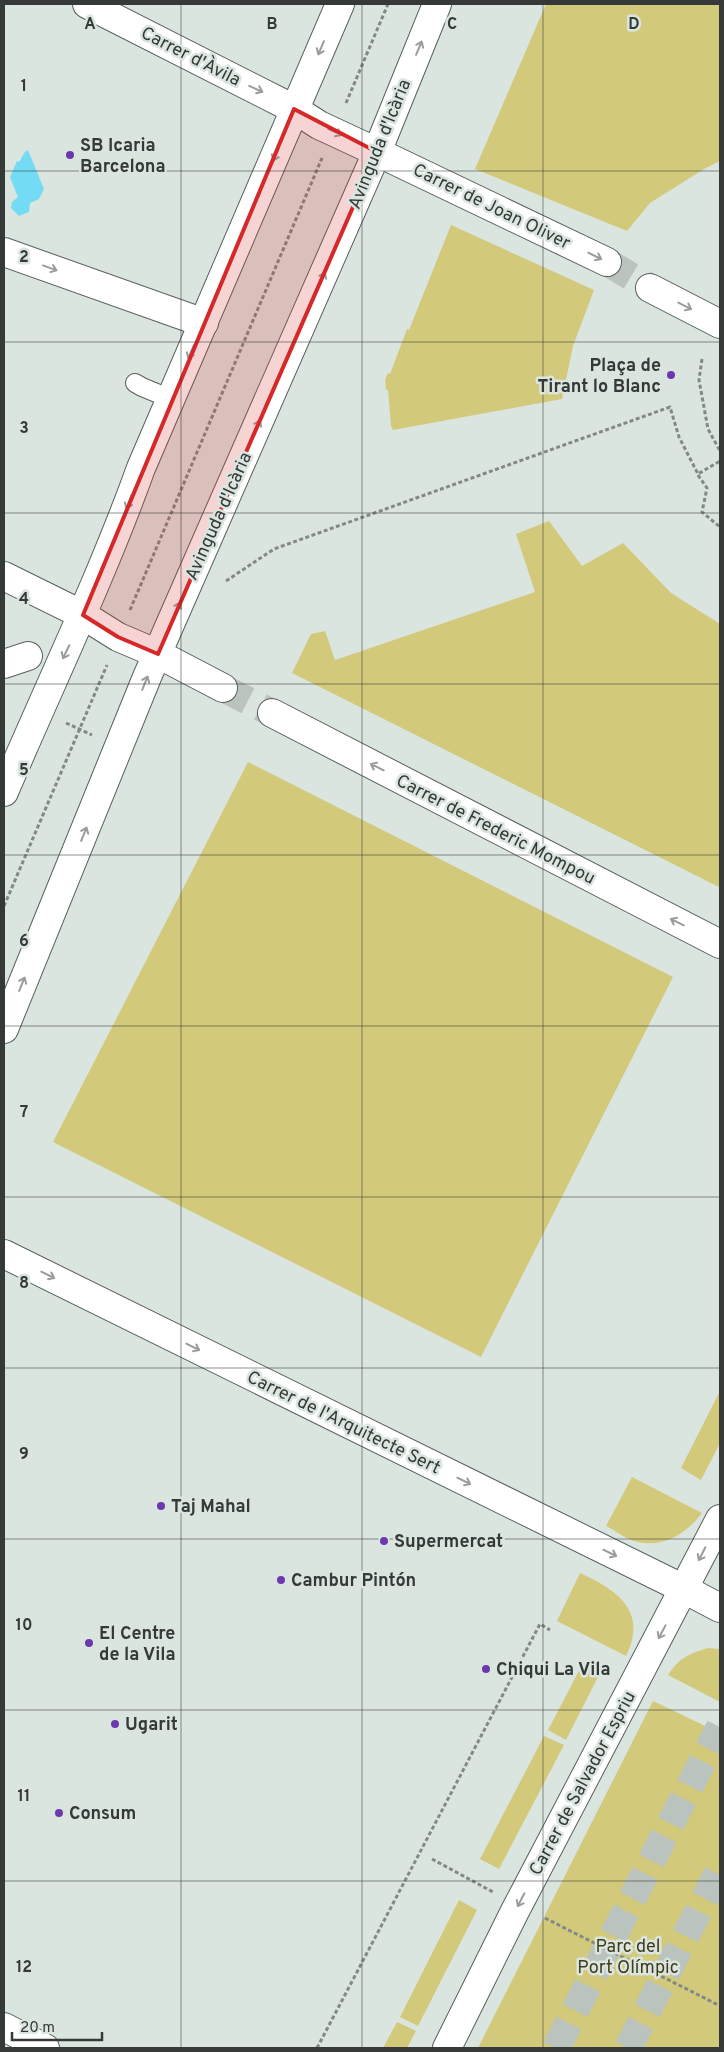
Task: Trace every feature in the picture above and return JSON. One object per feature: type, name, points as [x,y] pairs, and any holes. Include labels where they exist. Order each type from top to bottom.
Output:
[{"type":"street","name":"Carrer d'Àvila","points":[[88,4],[294,109],[319,125],[378,152]]},
{"type":"street","points":[[4,792],[83,615],[141,468],[340,4]]},
{"type":"street","name":"Avinguda d'Icària","points":[[4,1029],[158,654],[378,152],[437,4]]},
{"type":"street","name":"Carrer de Joan Oliver","points":[[378,152],[607,262]]},
{"type":"street","points":[[4,252],[204,323]]},
{"type":"street","points":[[650,288],[720,324]]},
{"type":"street","points":[[4,576],[83,615],[118,637],[158,654],[223,688]]},
{"type":"street","name":"Carrer de Frederic Mompou","points":[[272,713],[720,944]]},
{"type":"street","name":"Carrer de l'Arquitecte Sert","points":[[4,1254],[720,1608]]},
{"type":"street","name":"Carrer de Salvador Espriu","points":[[447,2048],[515,1911],[720,1519]]},
{"type":"street","points":[[4,2027],[45,2048]]},
{"type":"lane","points":[[136,383],[142,388],[171,399]]},
{"type":"path","points":[[346,103],[388,4]]},
{"type":"path","points":[[128,615],[324,155]]},
{"type":"path","points":[[702,359],[699,380],[708,429],[720,451]]},
{"type":"path","points":[[226,581],[274,549],[670,407],[679,437],[706,488],[702,512],[720,528]]},
{"type":"path","points":[[698,474],[720,461]]},
{"type":"path","points":[[4,906],[107,665]]},
{"type":"path","points":[[317,2048],[540,1624],[550,1630]]},
{"type":"path","points":[[432,1859],[496,1893]]},
{"type":"path","points":[[545,1918],[613,1953],[658,1973],[720,2006]]},
{"type":"highlighted area","points":[[294,109],[377,152],[158,654],[118,637],[83,615]]},
{"type":"green space","points":[[546,4],[720,4],[720,161],[650,203],[627,231],[475,169]]},
{"type":"green space","points":[[451,225],[594,290],[573,346],[562,399],[393,430],[385,380],[388,373],[390,374],[407,329],[409,330]]},
{"type":"green space","points":[[549,521],[582,566],[623,543],[671,593],[720,624],[719,887],[292,673],[311,634],[325,631],[335,660],[535,592],[516,534]]},
{"type":"green space","points":[[248,762],[673,977],[481,1357],[53,1142]]},
{"type":"green space","points":[[720,1391],[720,1443],[701,1480],[681,1468]]},
{"type":"green space","points":[[632,1477],[702,1513],[682,1533],[666,1541],[648,1543],[634,1541],[626,1537],[606,1526]]},
{"type":"green space","points":[[580,1573],[617,1595],[631,1614],[633,1626],[632,1640],[626,1656],[557,1621]]},
{"type":"green space","points":[[708,1648],[720,1649],[720,1702],[668,1675],[676,1664],[685,1657]]},
{"type":"green space","points":[[582,1665],[600,1673],[566,1740],[548,1730]]},
{"type":"green space","name":"Parc del Port Olímpic","points":[[653,1701],[720,1733],[720,2048],[478,2048]]},
{"type":"green space","points":[[544,1736],[564,1745],[499,1869],[480,1859]]},
{"type":"green space","points":[[459,1900],[477,1910],[418,2026],[400,2017]]},
{"type":"green space","points":[[397,2022],[416,2031],[407,2048],[383,2048]]},
{"type":"water","points":[[28,150],[44,189],[39,199],[30,203],[29,212],[19,216],[11,208],[12,202],[18,197],[10,177],[17,161],[19,162]]},
{"type":"tunnel","points":[[607,262],[650,288]]},
{"type":"tunnel","points":[[223,688],[272,713]]},
{"type":"tunnel","points":[[556,2048],[720,1727]]},
{"type":"tunnel","points":[[628,2048],[720,1869]]},
{"type":"place","name":"SB Icaria Barcelona","points":[[70,155]]},
{"type":"place","name":"Plaça de Tirant lo Blanc","points":[[671,375]]},
{"type":"place","name":"Taj Mahal","points":[[161,1506]]},
{"type":"place","name":"Supermercat","points":[[384,1541]]},
{"type":"place","name":"Cambur Pintón","points":[[281,1580]]},
{"type":"place","name":"El Centre de la Vila","points":[[89,1643]]},
{"type":"place","name":"Chiqui La Vila","points":[[486,1669]]},
{"type":"place","name":"Ugarit","points":[[115,1724]]},
{"type":"place","name":"Consum","points":[[59,1813]]}]
